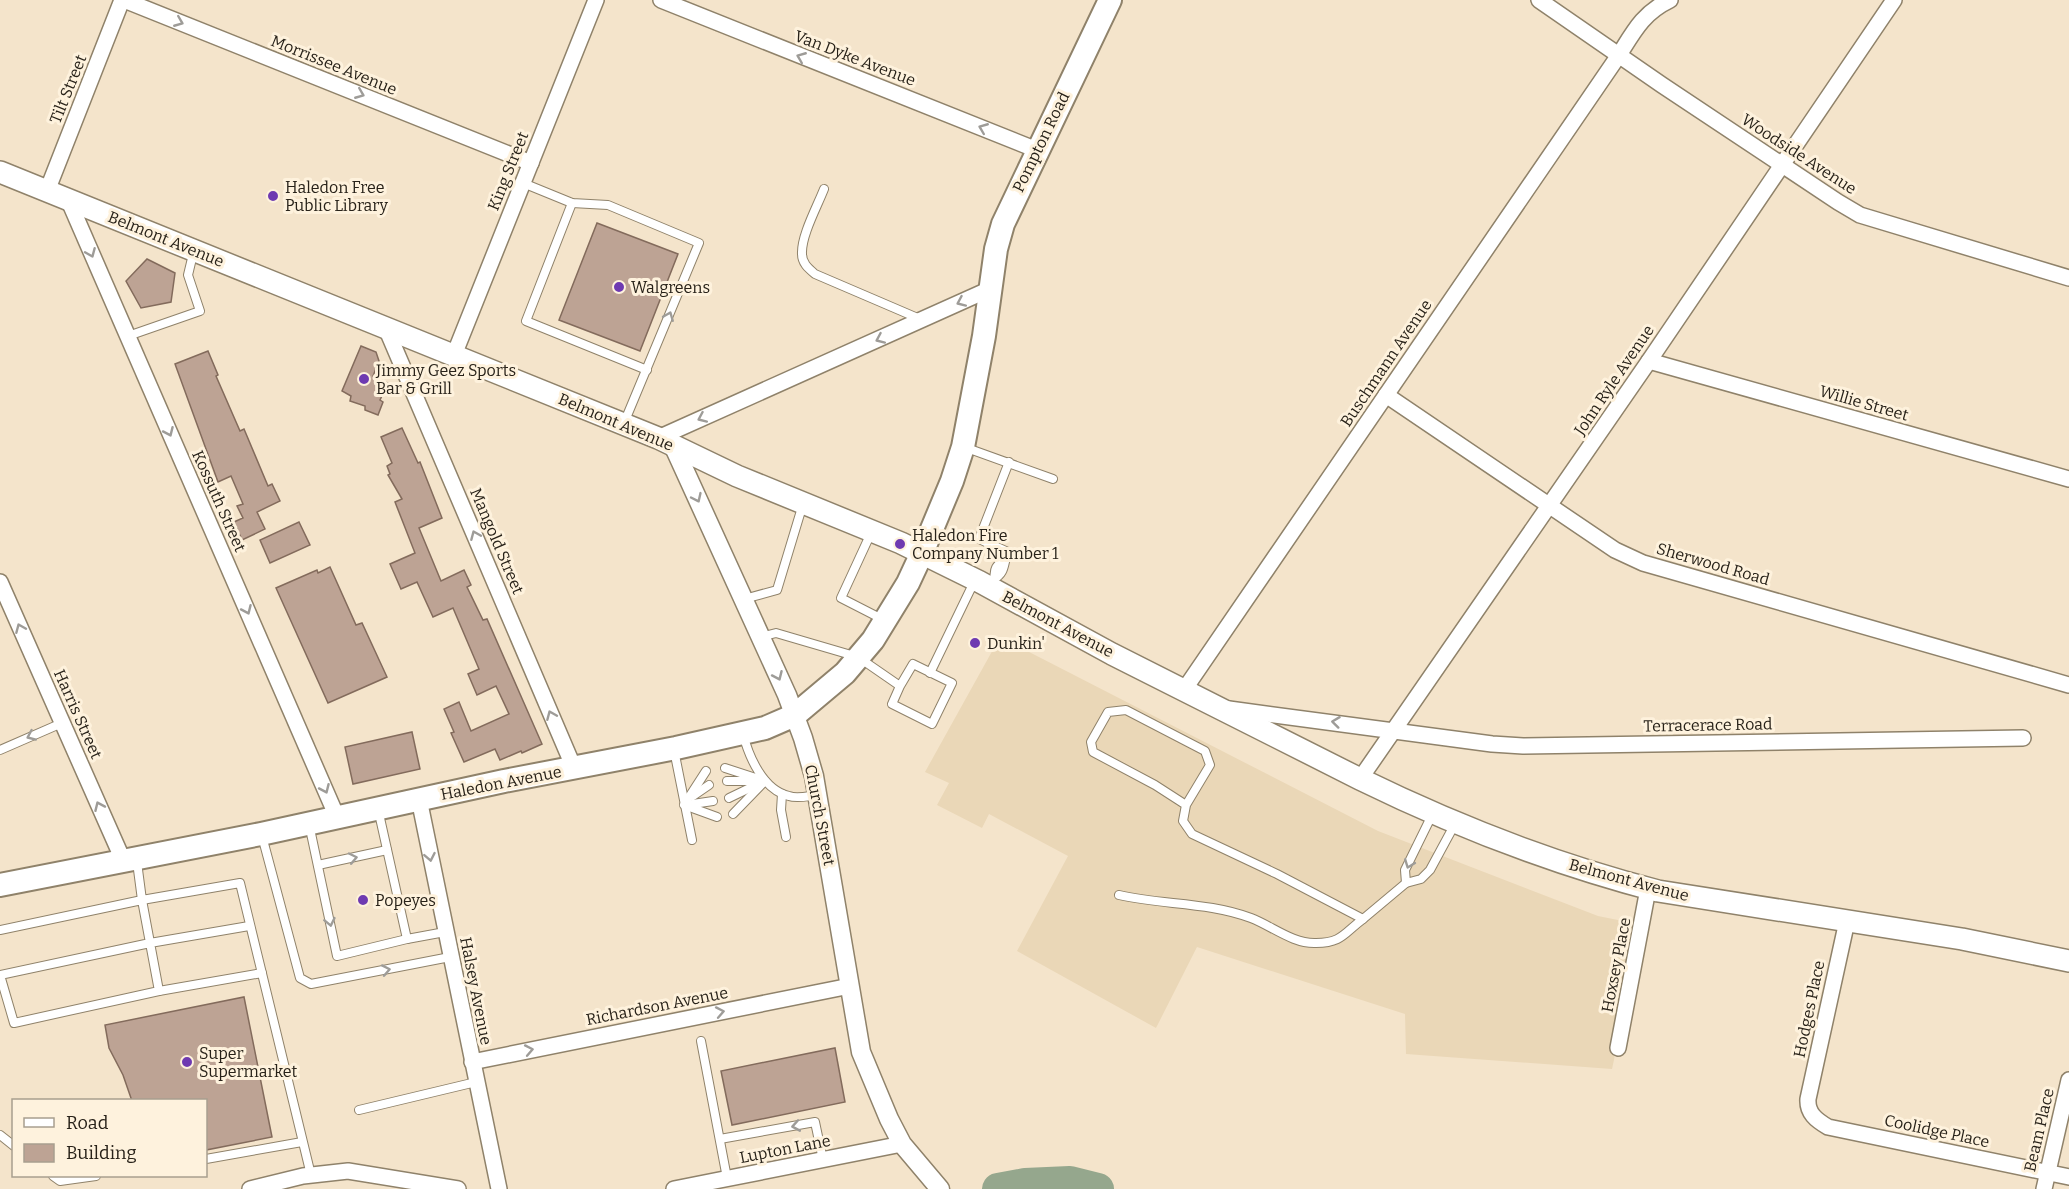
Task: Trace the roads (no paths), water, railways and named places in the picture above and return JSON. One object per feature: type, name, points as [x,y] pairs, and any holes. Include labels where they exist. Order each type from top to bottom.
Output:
[{"type":"main road","name":"Pompton Road","points":[[963,447],[984,336],[996,249],[1003,224],[1110,0]]},
{"type":"main road","name":"Belmont Avenue","points":[[0,172],[624,424],[737,476],[872,531],[986,582],[1184,690],[1360,779],[1434,812],[1571,866],[1648,889],[1962,939],[2069,961]]},
{"type":"main road","name":"Haledon Avenue","points":[[0,885],[261,834],[419,799],[674,748],[765,728],[795,715],[824,692],[858,657],[886,621],[922,554],[952,481],[963,447]]},
{"type":"street","name":"Morrissee Avenue","points":[[123,0],[531,163]]},
{"type":"street","name":"Tilt Street","points":[[47,191],[123,0]]},
{"type":"street","name":"King Street","points":[[454,355],[596,0]]},
{"type":"street","name":"Van Dyke Avenue","points":[[661,0],[1037,150]]},
{"type":"street","name":"Woodside Avenue","points":[[1539,0],[1782,165],[1860,214],[2069,278]]},
{"type":"street","name":"Buschmann Avenue","points":[[1184,690],[1619,56],[1639,23],[1654,8],[1670,0]]},
{"type":"street","name":"John Ryle Avenue","points":[[1360,779],[1649,361],[1894,0]]},
{"type":"street","name":"Kossuth Street","points":[[68,199],[337,817]]},
{"type":"street","points":[[665,441],[990,289]]},
{"type":"street","name":"Mangold Street","points":[[386,328],[574,768]]},
{"type":"street","name":"Willie Street","points":[[1649,361],[2069,479]]},
{"type":"street","name":"Sherwood Road","points":[[1386,395],[1615,550],[1643,563],[2069,685]]},
{"type":"street","name":"Church Street","points":[[665,441],[744,599],[804,738],[817,795],[861,1052],[889,1119],[903,1144],[934,1182]]},
{"type":"street","name":"Harris Street","points":[[0,582],[62,723],[130,859]]},
{"type":"street","name":"Belmont Avenue","points":[[1217,707],[1394,730]]},
{"type":"street","name":"Terracerace Road","points":[[1394,730],[1492,744],[1523,746],[2023,738]]},
{"type":"street","name":"Halsey Avenue","points":[[419,799],[499,1189]]},
{"type":"street","name":"Hoxsey Place","points":[[1618,1048],[1648,889]]},
{"type":"street","name":"Hodges Place","points":[[1808,1104],[1847,921]]},
{"type":"street","name":"Richardson Avenue","points":[[472,1062],[850,986]]},
{"type":"street","name":"Beam Place","points":[[2044,1189],[2069,1080]]},
{"type":"street","name":"Coolidge Place","points":[[1808,1104],[1811,1113],[1818,1121],[1828,1126],[2069,1177]]},
{"type":"street","name":"Lupton Lane","points":[[674,1189],[903,1144]]},
{"type":"street","points":[[250,1189],[348,1171],[458,1189]]},
{"type":"lane","points":[[523,183],[572,203],[608,204],[699,243],[624,424]]},
{"type":"lane","points":[[824,189],[803,244],[802,256],[806,266],[815,273],[927,317]]},
{"type":"lane","points":[[572,203],[526,321],[647,370]]},
{"type":"lane","points":[[128,336],[200,311],[188,275],[194,250]]},
{"type":"lane","points":[[963,447],[1053,478]]},
{"type":"lane","points":[[930,672],[986,582],[1000,576],[1004,569],[1003,561],[1008,552],[979,539],[1009,462]]},
{"type":"lane","points":[[744,599],[777,590],[803,503]]},
{"type":"lane","points":[[872,531],[841,598],[886,621]]},
{"type":"lane","points":[[761,637],[776,633],[858,657],[900,686]]},
{"type":"lane","points":[[913,664],[952,683],[932,724],[892,704],[900,686],[913,664]]},
{"type":"lane","points":[[1186,805],[1155,785],[1093,752],[1091,742],[1108,712],[1125,710],[1205,751],[1210,765],[1186,805],[1183,821],[1192,834],[1277,874],[1363,919]]},
{"type":"lane","points":[[0,750],[62,723]]},
{"type":"lane","points":[[743,733],[747,752],[765,781]]},
{"type":"lane","points":[[674,748],[692,840]]},
{"type":"lane","points":[[725,768],[765,781],[782,794],[791,797],[817,795]]},
{"type":"lane","points":[[684,805],[706,771]]},
{"type":"lane","points":[[727,781],[765,781]]},
{"type":"lane","points":[[729,798],[765,781]]},
{"type":"lane","points":[[733,814],[765,781]]},
{"type":"lane","points":[[684,805],[709,784]]},
{"type":"lane","points":[[782,794],[781,810],[786,837]]},
{"type":"lane","points":[[684,805],[713,801]]},
{"type":"lane","points":[[684,805],[717,817]]},
{"type":"lane","points":[[377,808],[407,939]]},
{"type":"lane","points":[[1406,883],[1405,870],[1434,812]]},
{"type":"lane","points":[[1119,895],[1143,900],[1202,906],[1250,918],[1301,942],[1314,944],[1338,941],[1406,883],[1421,879],[1430,870],[1456,821]]},
{"type":"lane","points":[[309,823],[337,956],[446,932]]},
{"type":"lane","points":[[261,834],[300,978],[311,984],[450,957]]},
{"type":"lane","points":[[318,865],[387,850]]},
{"type":"lane","points":[[130,859],[142,900],[159,991]]},
{"type":"lane","points":[[0,930],[142,900],[240,883],[302,1142],[304,1180]]},
{"type":"lane","points":[[249,926],[150,943],[0,975],[14,1023],[159,991],[262,973]]},
{"type":"lane","points":[[701,1041],[727,1178]]},
{"type":"lane","points":[[359,1110],[476,1082]]},
{"type":"lane","points":[[720,1139],[815,1122],[824,1160]]},
{"type":"lane","points":[[0,1135],[12,1144]]},
{"type":"lane","points":[[207,1159],[302,1142]]},
{"type":"lane","points":[[54,1177],[60,1181],[89,1177]]},
{"type":"waterway","points":[[998,1189],[1025,1184],[1070,1182],[1098,1189]]},
{"type":"place","name":"Haledon Free Public Library","points":[[273,196]]},
{"type":"place","name":"Walgreens","points":[[619,287]]},
{"type":"place","name":"Jimmy Geez Sports Bar & Grill","points":[[364,379]]},
{"type":"place","name":"Haledon Fire Company Number 1","points":[[900,544]]},
{"type":"place","name":"Dunkin'","points":[[975,643]]},
{"type":"place","name":"Popeyes","points":[[363,900]]},
{"type":"place","name":"Super Supermarket","points":[[187,1062]]}]
